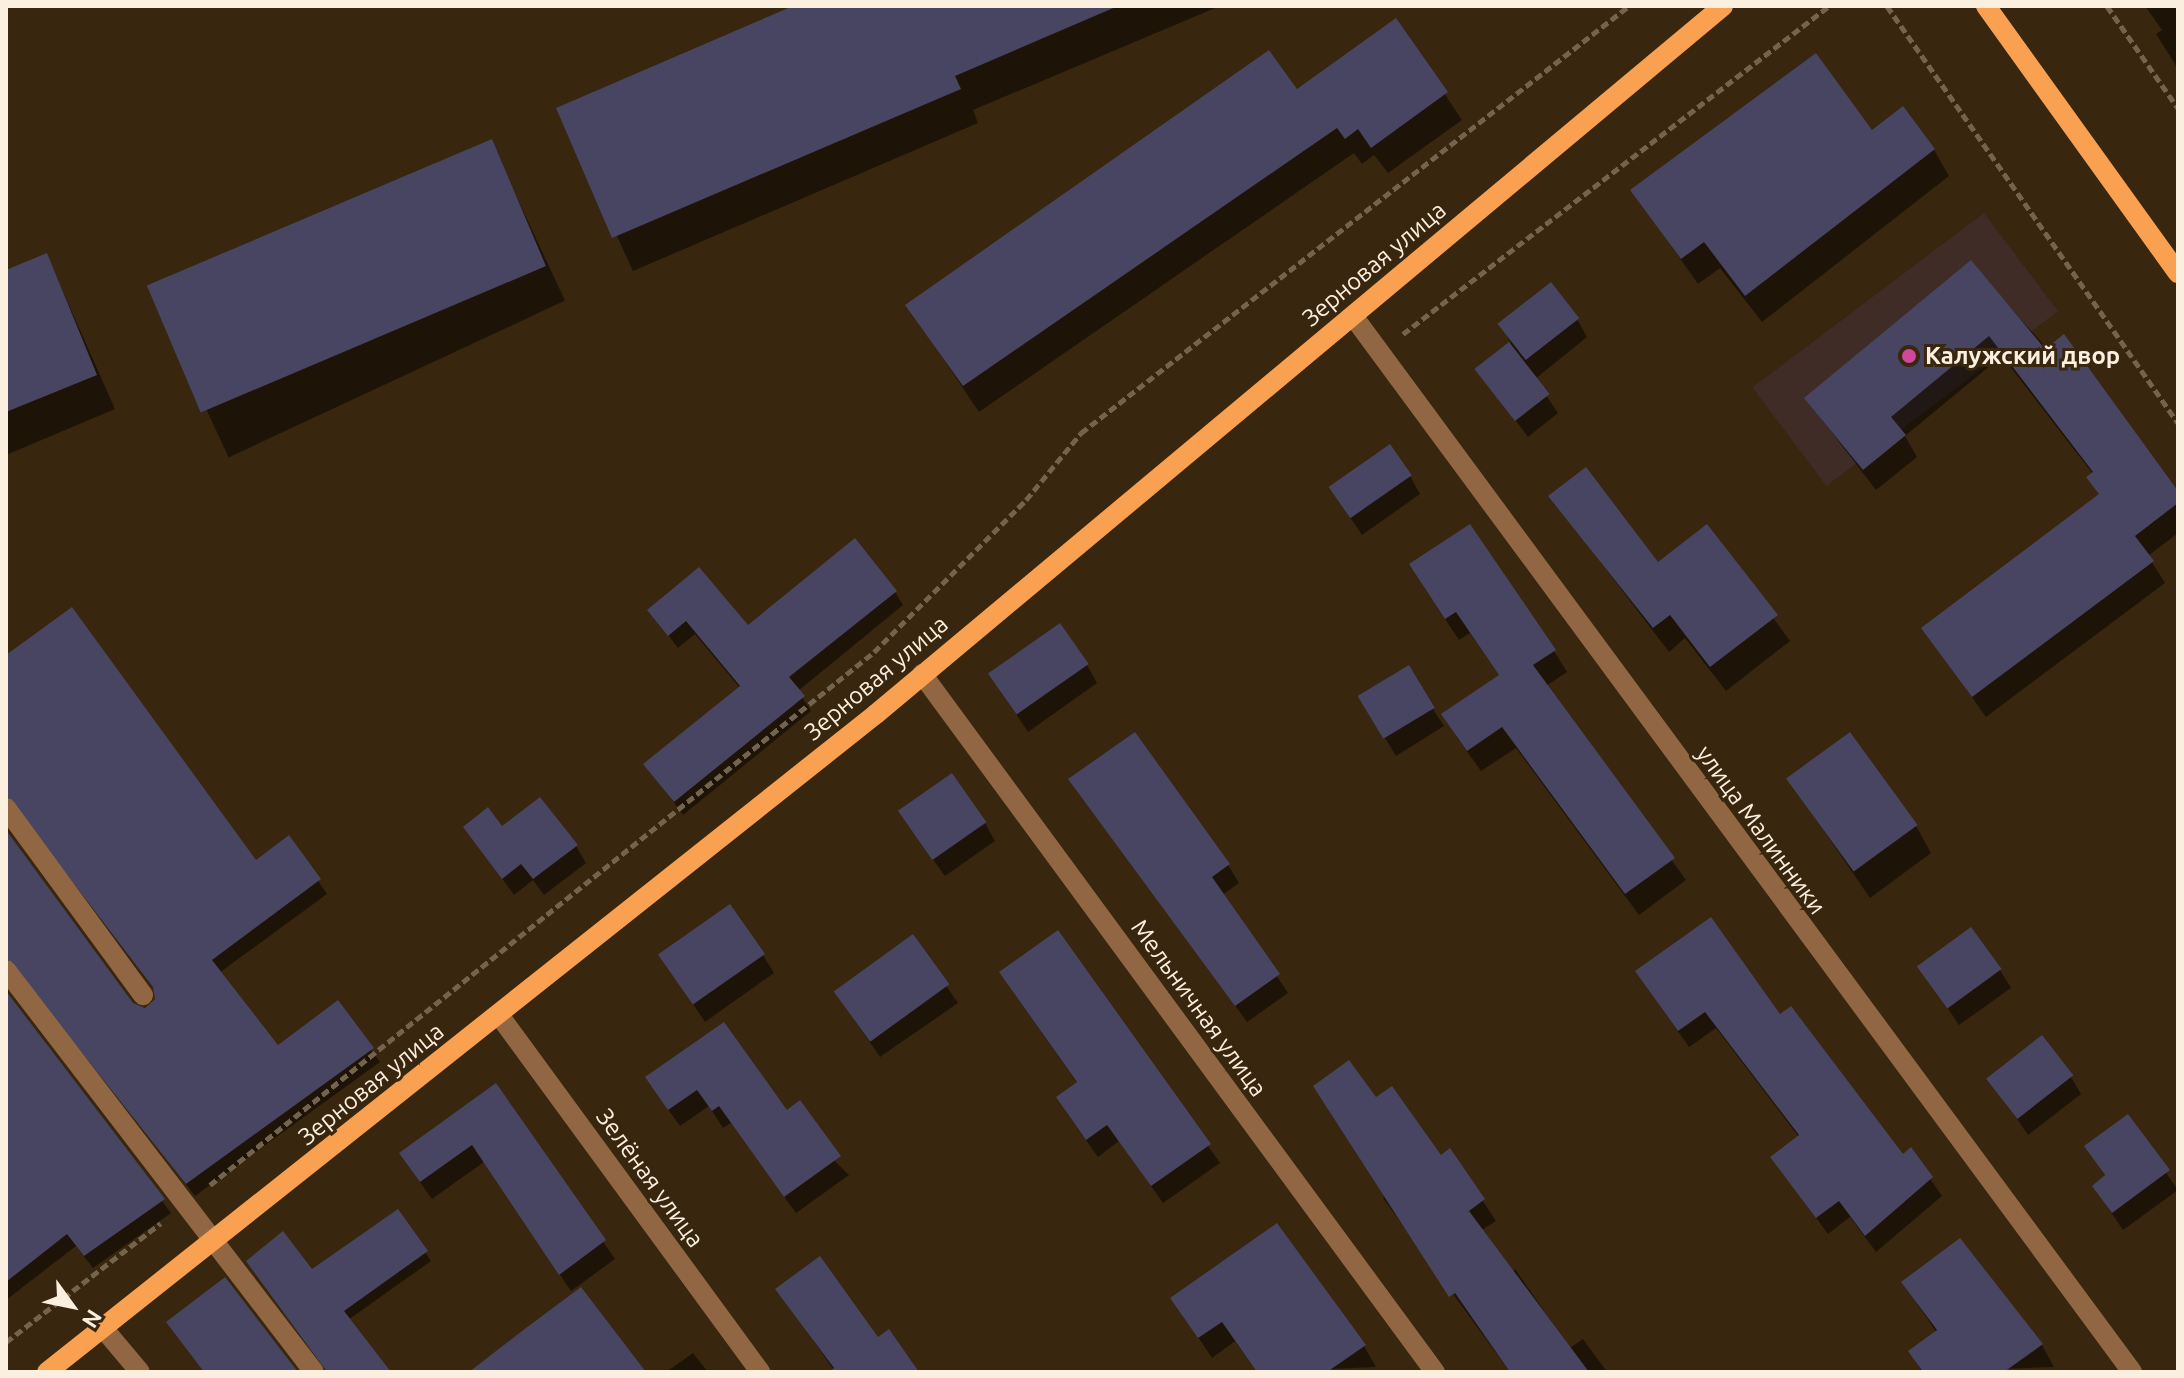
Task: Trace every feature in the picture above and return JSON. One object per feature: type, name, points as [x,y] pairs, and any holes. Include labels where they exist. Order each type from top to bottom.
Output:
[{"type":"main road","name":"Зерновая улица","points":[[47,1372],[215,1242],[922,674],[1723,6]]},
{"type":"main road","points":[[1986,6],[2178,273]]},
{"type":"street","name":"улица Малинники","points":[[1353,316],[2132,1372]]},
{"type":"street","name":"Мельничная улица","points":[[922,674],[1435,1372]]},
{"type":"street","points":[[6,808],[143,995]]},
{"type":"street","points":[[6,970],[314,1372]]},
{"type":"street","name":"Зелёная улица","points":[[499,1015],[760,1372]]},
{"type":"street","points":[[103,1328],[140,1372]]},
{"type":"path","points":[[6,1342],[186,1204],[874,652],[1026,500],[1081,433],[1629,6]]},
{"type":"path","points":[[1380,352],[1829,6]]},
{"type":"path","points":[[1887,6],[2178,423]]},
{"type":"path","points":[[2107,6],[2178,108]]},
{"type":"shaded area","points":[[1984,213],[2058,311],[1826,486],[1752,388]]},
{"type":"building","points":[[793,6],[1118,6],[955,76],[961,89],[612,238],[556,108]]},
{"type":"building","points":[[1396,18],[1448,92],[1371,148],[1358,129],[1345,139],[1337,128],[963,386],[905,305],[1269,50],[1297,89]]},
{"type":"building","points":[[1816,53],[1872,130],[1903,106],[1935,149],[1745,296],[1704,242],[1681,259],[1630,190]]},
{"type":"building","points":[[492,139],[546,266],[201,413],[147,286]]},
{"type":"building","points":[[47,253],[97,375],[6,412],[6,270]]},
{"type":"building","points":[[1971,260],[2045,349],[2064,334],[2178,491],[2178,503],[2135,536],[2154,561],[1972,697],[1921,628],[2099,494],[2086,477],[2093,472],[1989,336],[1891,417],[1906,435],[1863,470],[1804,398]]},
{"type":"building","points":[[1551,282],[1579,318],[1526,360],[1497,324]]},
{"type":"building","points":[[1509,342],[1550,394],[1515,421],[1474,369]]},
{"type":"building","points":[[1390,444],[1412,475],[1350,518],[1329,487]]},
{"type":"building","points":[[1586,467],[1658,562],[1707,524],[1778,615],[1710,667],[1670,615],[1653,628],[1548,496]]},
{"type":"building","points":[[1470,524],[1556,650],[1533,665],[1675,858],[1625,894],[1502,727],[1467,751],[1441,714],[1499,675],[1456,612],[1445,619],[1409,564]]},
{"type":"building","points":[[855,538],[897,591],[789,677],[805,696],[674,802],[643,764],[740,686],[686,621],[668,636],[647,610],[699,567],[748,625]]},
{"type":"building","points":[[72,607],[256,860],[289,835],[321,879],[212,960],[278,1045],[338,1000],[374,1048],[186,1184],[6,957],[6,830],[133,1003],[145,1008],[155,999],[153,987],[6,795],[6,655]]},
{"type":"building","points":[[1060,623],[1089,664],[1017,714],[988,673]]},
{"type":"building","points":[[1409,665],[1435,708],[1383,739],[1358,696]]},
{"type":"building","points":[[1135,732],[1230,864],[1212,877],[1280,974],[1235,1006],[1068,779]]},
{"type":"building","points":[[1850,732],[1918,825],[1854,871],[1786,778]]},
{"type":"building","points":[[952,773],[986,822],[932,860],[898,811]]},
{"type":"building","points":[[540,797],[578,845],[533,879],[521,864],[502,879],[463,827],[488,807],[502,826]]},
{"type":"building","points":[[730,904],[765,954],[693,1004],[658,954]]},
{"type":"building","points":[[1711,917],[1780,1014],[1791,1006],[1903,1154],[1911,1147],[1933,1177],[1865,1236],[1839,1201],[1816,1218],[1770,1157],[1799,1135],[1705,1012],[1678,1031],[1635,971]]},
{"type":"building","points":[[1971,927],[2002,969],[1947,1008],[1917,966]]},
{"type":"building","points":[[1058,930],[1211,1144],[1151,1186],[1107,1125],[1086,1140],[1056,1097],[1077,1082],[999,972]]},
{"type":"building","points":[[913,934],[949,984],[870,1042],[834,992]]},
{"type":"building","points":[[6,991],[165,1199],[84,1256],[67,1234],[6,1282]]},
{"type":"building","points":[[724,1022],[787,1110],[800,1100],[841,1156],[784,1197],[719,1106],[712,1111],[697,1090],[668,1110],[645,1077]]},
{"type":"building","points":[[2042,1035],[2073,1075],[2017,1119],[1986,1079]]},
{"type":"building","points":[[1349,1060],[1376,1097],[1392,1086],[1441,1155],[1450,1148],[1485,1199],[1469,1211],[1589,1372],[1510,1372],[1455,1293],[1449,1297],[1313,1086]]},
{"type":"building","points":[[496,1083],[606,1240],[559,1275],[472,1145],[420,1182],[399,1153]]},
{"type":"building","points":[[2128,1114],[2170,1170],[2112,1213],[2092,1186],[2105,1175],[2084,1146]]},
{"type":"building","points":[[398,1209],[428,1251],[344,1311],[391,1372],[327,1372],[246,1261],[283,1231],[312,1269]]},
{"type":"building","points":[[1277,1223],[1366,1345],[1327,1372],[1257,1372],[1222,1322],[1198,1338],[1170,1298]]},
{"type":"building","points":[[1960,1238],[2043,1344],[2004,1372],[1923,1372],[1908,1351],[1937,1330],[1901,1282]]},
{"type":"building","points":[[820,1256],[878,1337],[889,1329],[919,1372],[828,1372],[834,1368],[775,1289]]},
{"type":"building","points":[[225,1277],[298,1372],[204,1372],[166,1322]]},
{"type":"building","points":[[581,1287],[646,1372],[469,1372],[526,1328]]},
{"type":"place","name":"Калужский двор","points":[[1909,356]]}]
